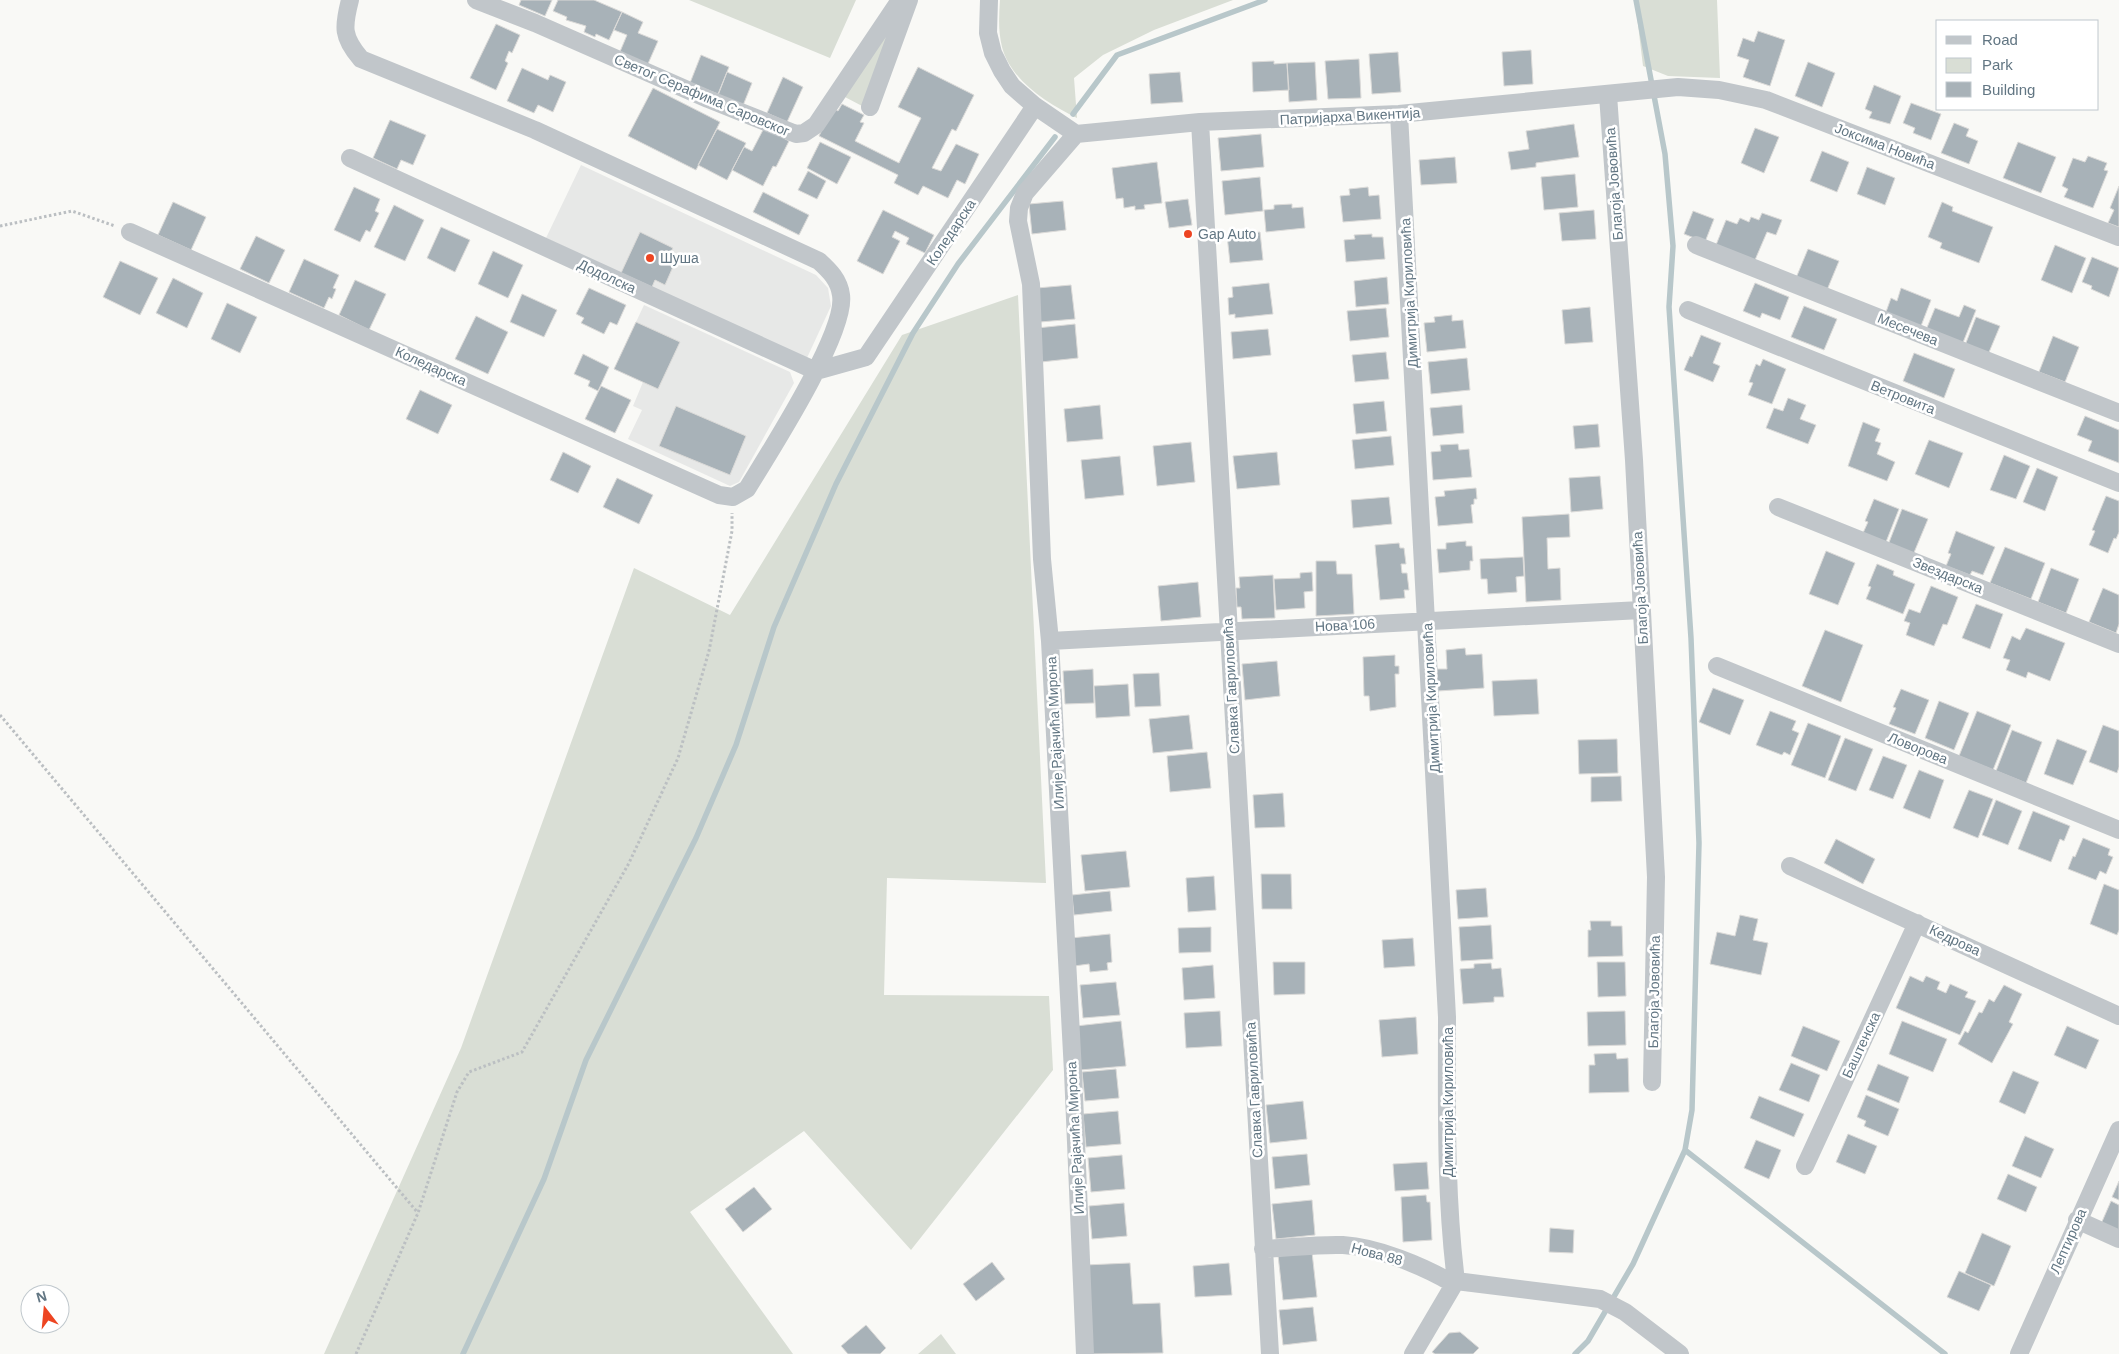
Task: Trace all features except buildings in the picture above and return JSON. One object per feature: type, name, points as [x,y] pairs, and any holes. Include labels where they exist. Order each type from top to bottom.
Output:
[{"type":"street","points":[[350,0],[344,27],[349,45],[361,59],[535,130],[819,261],[834,275],[842,296],[839,317],[816,372],[747,489],[733,497]]},
{"type":"street","name":"Светог Серафима Саровског","points":[[476,0],[535,23],[708,99],[796,134],[804,133],[816,125],[900,0]]},
{"type":"street","points":[[870,107],[910,0]]},
{"type":"street","points":[[989,0],[988,32],[993,53],[1012,86],[1035,106],[1076,134]]},
{"type":"street","name":"Јоксима Новића","points":[[1653,90],[1678,87],[1719,90],[1766,100],[2119,237]]},
{"type":"street","name":"Патријарха Викентија","points":[[1076,134],[1200,122],[1399,114],[1653,90]]},
{"type":"street","name":"Благоја Јововића","points":[[1608,95],[1634,460],[1656,877],[1652,1082]]},
{"type":"street","name":"Коледарска","points":[[866,357],[1035,106]]},
{"type":"street","name":"Димитрија Кириловића","points":[[1399,114],[1448,1016],[1446,1144],[1449,1226],[1456,1282]]},
{"type":"street","name":"Славка Гавриловића","points":[[1200,122],[1270,1354]]},
{"type":"street","name":"Илије Рајачића Мирона","points":[[1076,134],[1025,193],[1018,208],[1018,221],[1031,284],[1042,559],[1050,641],[1085,1354]]},
{"type":"street","name":"Додолска","points":[[350,158],[816,372]]},
{"type":"street","name":"Коледарска","points":[[130,232],[719,495],[733,497]]},
{"type":"street","name":"Месечева","points":[[1696,245],[2119,413]]},
{"type":"street","name":"Ветровита","points":[[1688,310],[2119,483]]},
{"type":"street","points":[[830,337],[839,349],[849,355],[866,357]]},
{"type":"street","points":[[816,372],[866,357]]},
{"type":"street","name":"Звездарска","points":[[1778,507],[2119,644]]},
{"type":"street","name":"Нова 106","points":[[1050,641],[1641,610]]},
{"type":"street","name":"Ловорова","points":[[1717,666],[2119,830]]},
{"type":"street","name":"Кедрова","points":[[1790,866],[2119,1016]]},
{"type":"street","name":"Баштенска","points":[[1805,1166],[1917,923]]},
{"type":"street","name":"Лептирова","points":[[2019,1354],[2077,1220],[2119,1130]]},
{"type":"street","points":[[2077,1220],[2119,1239]]},
{"type":"street","name":"Нова 88","points":[[1263,1249],[1344,1245],[1362,1248],[1421,1266],[1452,1283],[1600,1299],[1625,1312],[1680,1354]]},
{"type":"street","points":[[1413,1354],[1456,1282]]},
{"type":"path","points":[[0,226],[72,211],[130,232]]},
{"type":"path","points":[[356,1354],[418,1213],[457,1092],[469,1072],[522,1052],[629,864],[678,758],[709,651],[732,531],[733,497]]},
{"type":"path","points":[[0,715],[418,1213]]},
{"type":"shaded area","name":"Шуша","points":[[581,165],[816,275],[828,288],[831,306],[806,360],[546,238]]},
{"type":"shaded area","points":[[644,305],[790,372],[794,383],[739,482],[730,486],[628,439],[642,410],[633,406],[643,382],[614,369]]},
{"type":"green space","points":[[689,0],[856,0],[830,58]]},
{"type":"green space","points":[[1000,0],[1233,0],[1154,30],[1103,55],[1074,78],[1077,118],[1054,106],[1032,90],[1013,70],[1002,47],[999,24]]},
{"type":"green space","points":[[1635,0],[1717,0],[1720,78],[1668,76],[1643,66]]},
{"type":"green space","points":[[904,3],[864,107],[843,96]]},
{"type":"green space","points":[[1018,295],[1046,883],[887,878],[884,995],[1049,996],[1053,1070],[911,1250],[804,1131],[690,1212],[793,1354],[324,1354],[461,1048],[634,568],[730,615],[902,335]]},
{"type":"green space","points":[[941,1334],[956,1354],[918,1354]]},
{"type":"waterway","points":[[1073,114],[1117,55],[1265,0]]},
{"type":"waterway","points":[[1575,1354],[1588,1341],[1633,1264],[1685,1150],[1692,1110],[1699,843],[1691,638],[1669,307],[1673,246],[1665,154],[1636,0]]},
{"type":"waterway","points":[[463,1354],[544,1179],[586,1060],[696,838],[736,745],[774,627],[836,484],[913,333],[958,264],[1055,137]]},
{"type":"waterway","points":[[1685,1150],[1945,1354]]},
{"type":"place","name":"Gap Auto","points":[[1188,234]]},
{"type":"place","name":"Шуша","points":[[650,258]]}]
